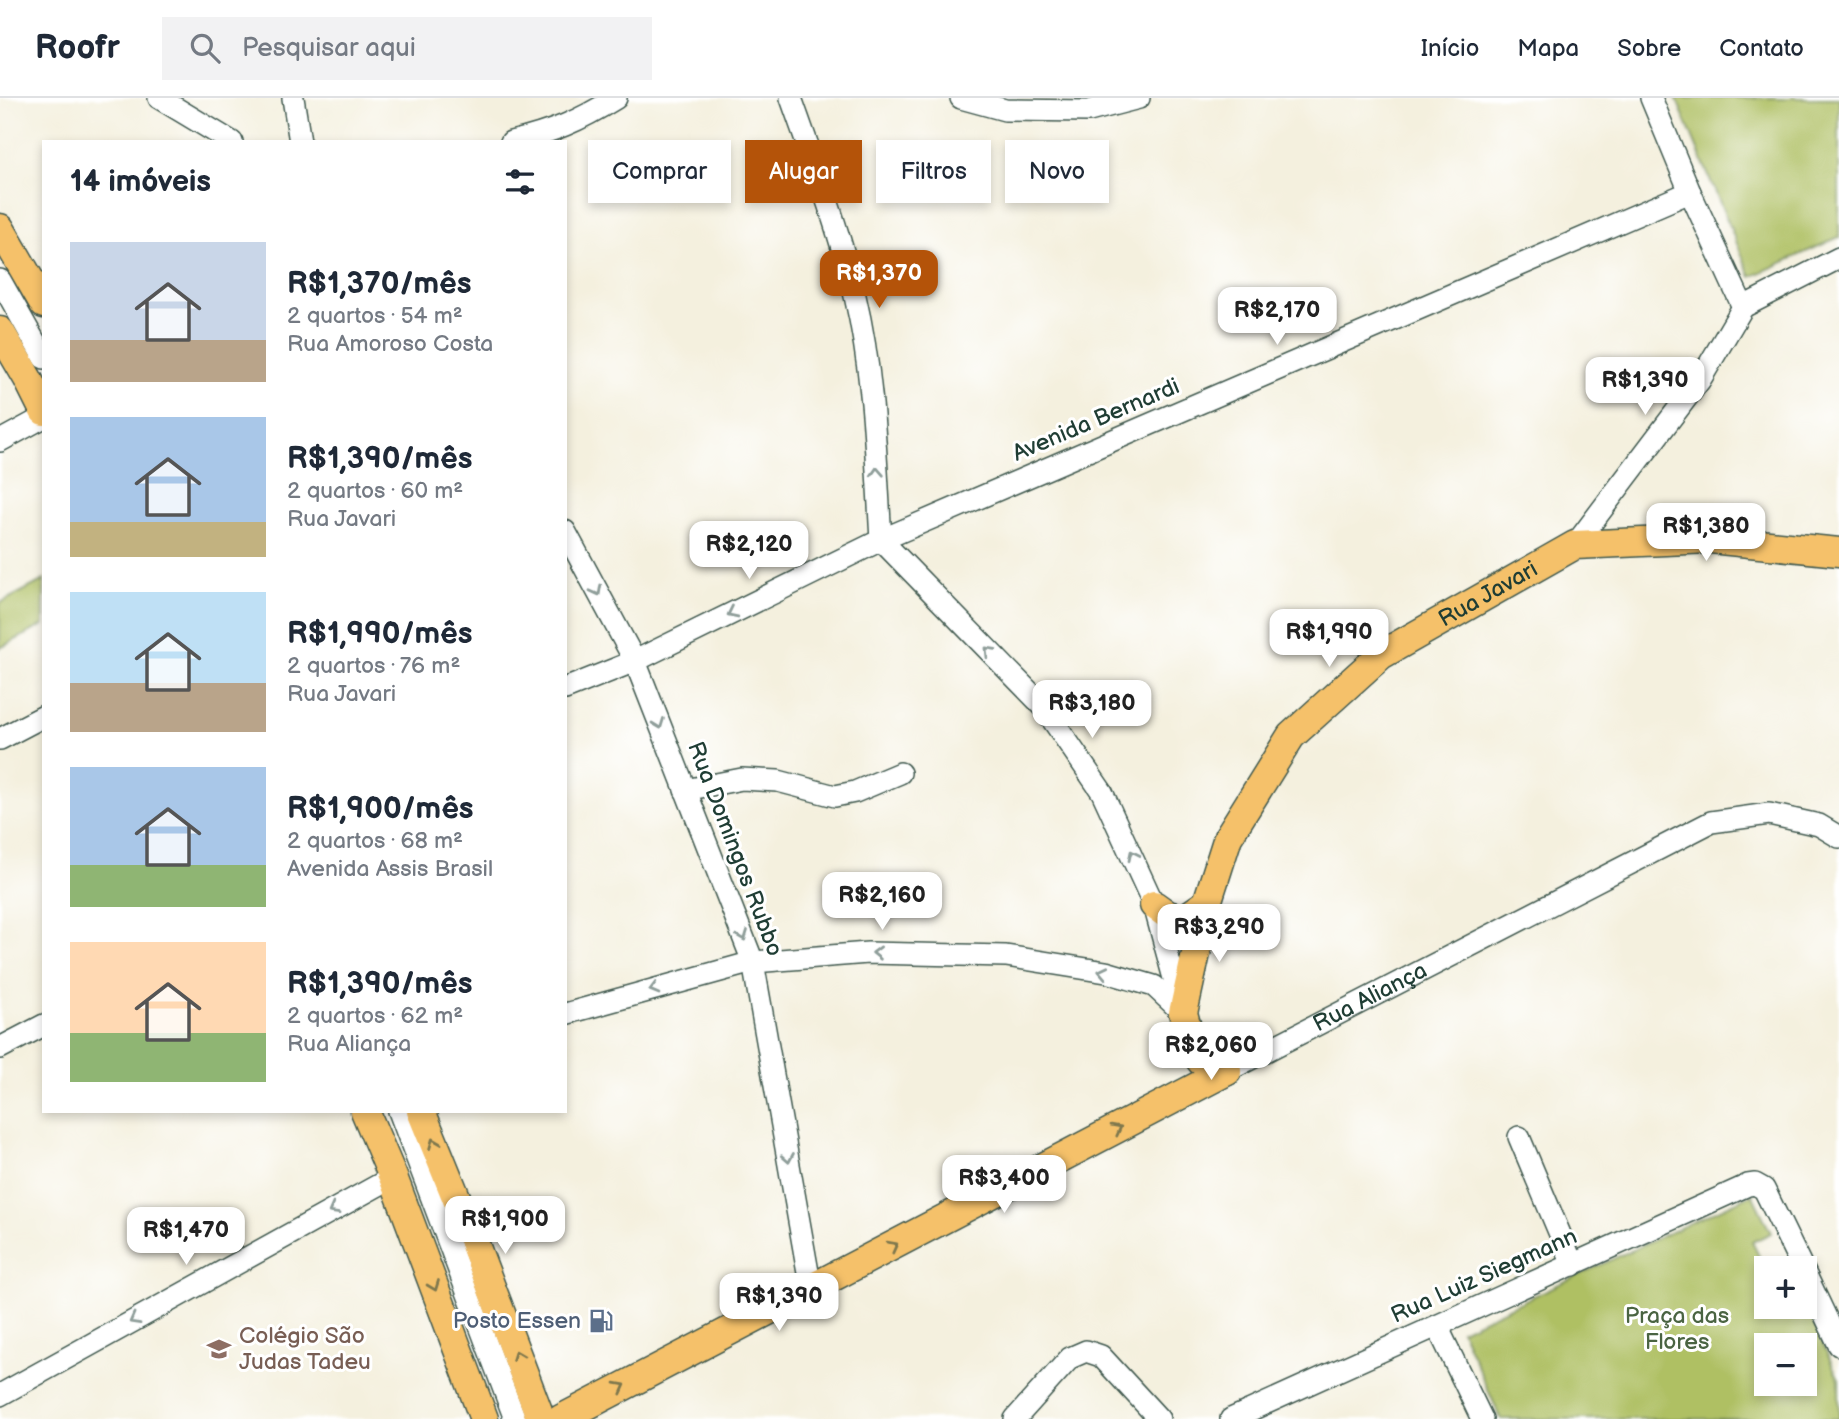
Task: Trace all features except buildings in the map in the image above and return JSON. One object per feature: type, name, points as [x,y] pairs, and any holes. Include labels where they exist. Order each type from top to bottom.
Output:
[{"type":"main road","points":[[0,228],[42,301]]},
{"type":"main road","points":[[0,331],[42,407]]},
{"type":"main road","points":[[1574,545],[1710,539],[1839,552]]},
{"type":"main road","name":"Rua Javari","points":[[1184,1013],[1208,904],[1228,836],[1291,736],[1381,655],[1574,545]]},
{"type":"main road","points":[[1154,905],[1176,918],[1184,919],[1208,904]]},
{"type":"main road","points":[[1184,1013],[1192,1046],[1201,1061],[1213,1068],[1227,1071]]},
{"type":"main road","points":[[1175,1099],[1188,1074],[1192,1046]]},
{"type":"main road","name":"Rua Aliança","points":[[561,1419],[1227,1071]]},
{"type":"main road","points":[[366,1113],[393,1177],[484,1419]]},
{"type":"main road","points":[[422,1113],[541,1419]]},
{"type":"street","points":[[159,98],[229,140]]},
{"type":"street","points":[[293,98],[300,140]]},
{"type":"street","points":[[519,140],[551,132],[587,116],[616,98]]},
{"type":"street","points":[[791,98],[828,204],[855,296],[873,401],[881,540],[1043,706],[1102,792],[1154,905],[1184,1013]]},
{"type":"street","points":[[961,98],[1005,110],[1090,111],[1139,98]]},
{"type":"street","points":[[1651,98],[1690,192],[1743,307],[1839,258]]},
{"type":"street","name":"Avenida Bernardi","points":[[567,688],[635,660],[881,540],[1690,192]]},
{"type":"street","points":[[0,280],[42,354]]},
{"type":"street","name":"Rua Javari","points":[[1574,545],[1700,380],[1743,307]]},
{"type":"street","points":[[0,441],[42,418]]},
{"type":"street","name":"Rua Domingos Rubbo","points":[[567,535],[635,660],[753,962],[811,1289]]},
{"type":"street","points":[[0,739],[42,717]]},
{"type":"street","points":[[685,790],[742,779],[778,781],[835,796],[855,792],[900,774]]},
{"type":"street","name":"Rua Aliança","points":[[1227,1071],[1711,822],[1769,814],[1819,825],[1839,837]]},
{"type":"street","points":[[567,1013],[753,962],[869,953],[1006,956],[1106,972],[1154,986],[1184,1013]]},
{"type":"street","points":[[0,1048],[42,1027]]},
{"type":"street","points":[[401,1113],[515,1419]]},
{"type":"street","points":[[1518,1137],[1573,1265]]},
{"type":"street","points":[[0,1395],[393,1177]]},
{"type":"street","name":"Rua Luiz Siegmann","points":[[1231,1419],[1748,1185],[1760,1185],[1768,1195],[1797,1256]]},
{"type":"street","points":[[1817,1298],[1839,1345]]},
{"type":"street","points":[[1437,1326],[1482,1419]]},
{"type":"street","points":[[1015,1419],[1070,1357],[1086,1351],[1101,1356],[1159,1419]]},
{"type":"green space","points":[[1676,98],[1839,98],[1839,237],[1751,277]]},
{"type":"green space","points":[[42,581],[42,626],[0,648],[0,603]]},
{"type":"green space","name":"Praça das Flores","points":[[1752,1194],[1771,1233],[1752,1242],[1759,1256],[1754,1256],[1754,1319],[1811,1319],[1839,1379],[1839,1419],[1501,1419],[1461,1330]]},
{"type":"place","name":"Posto Essen","points":[[601,1321]]},
{"type":"place","name":"Colégio São Judas Tadeu","points":[[219,1349]]}]
